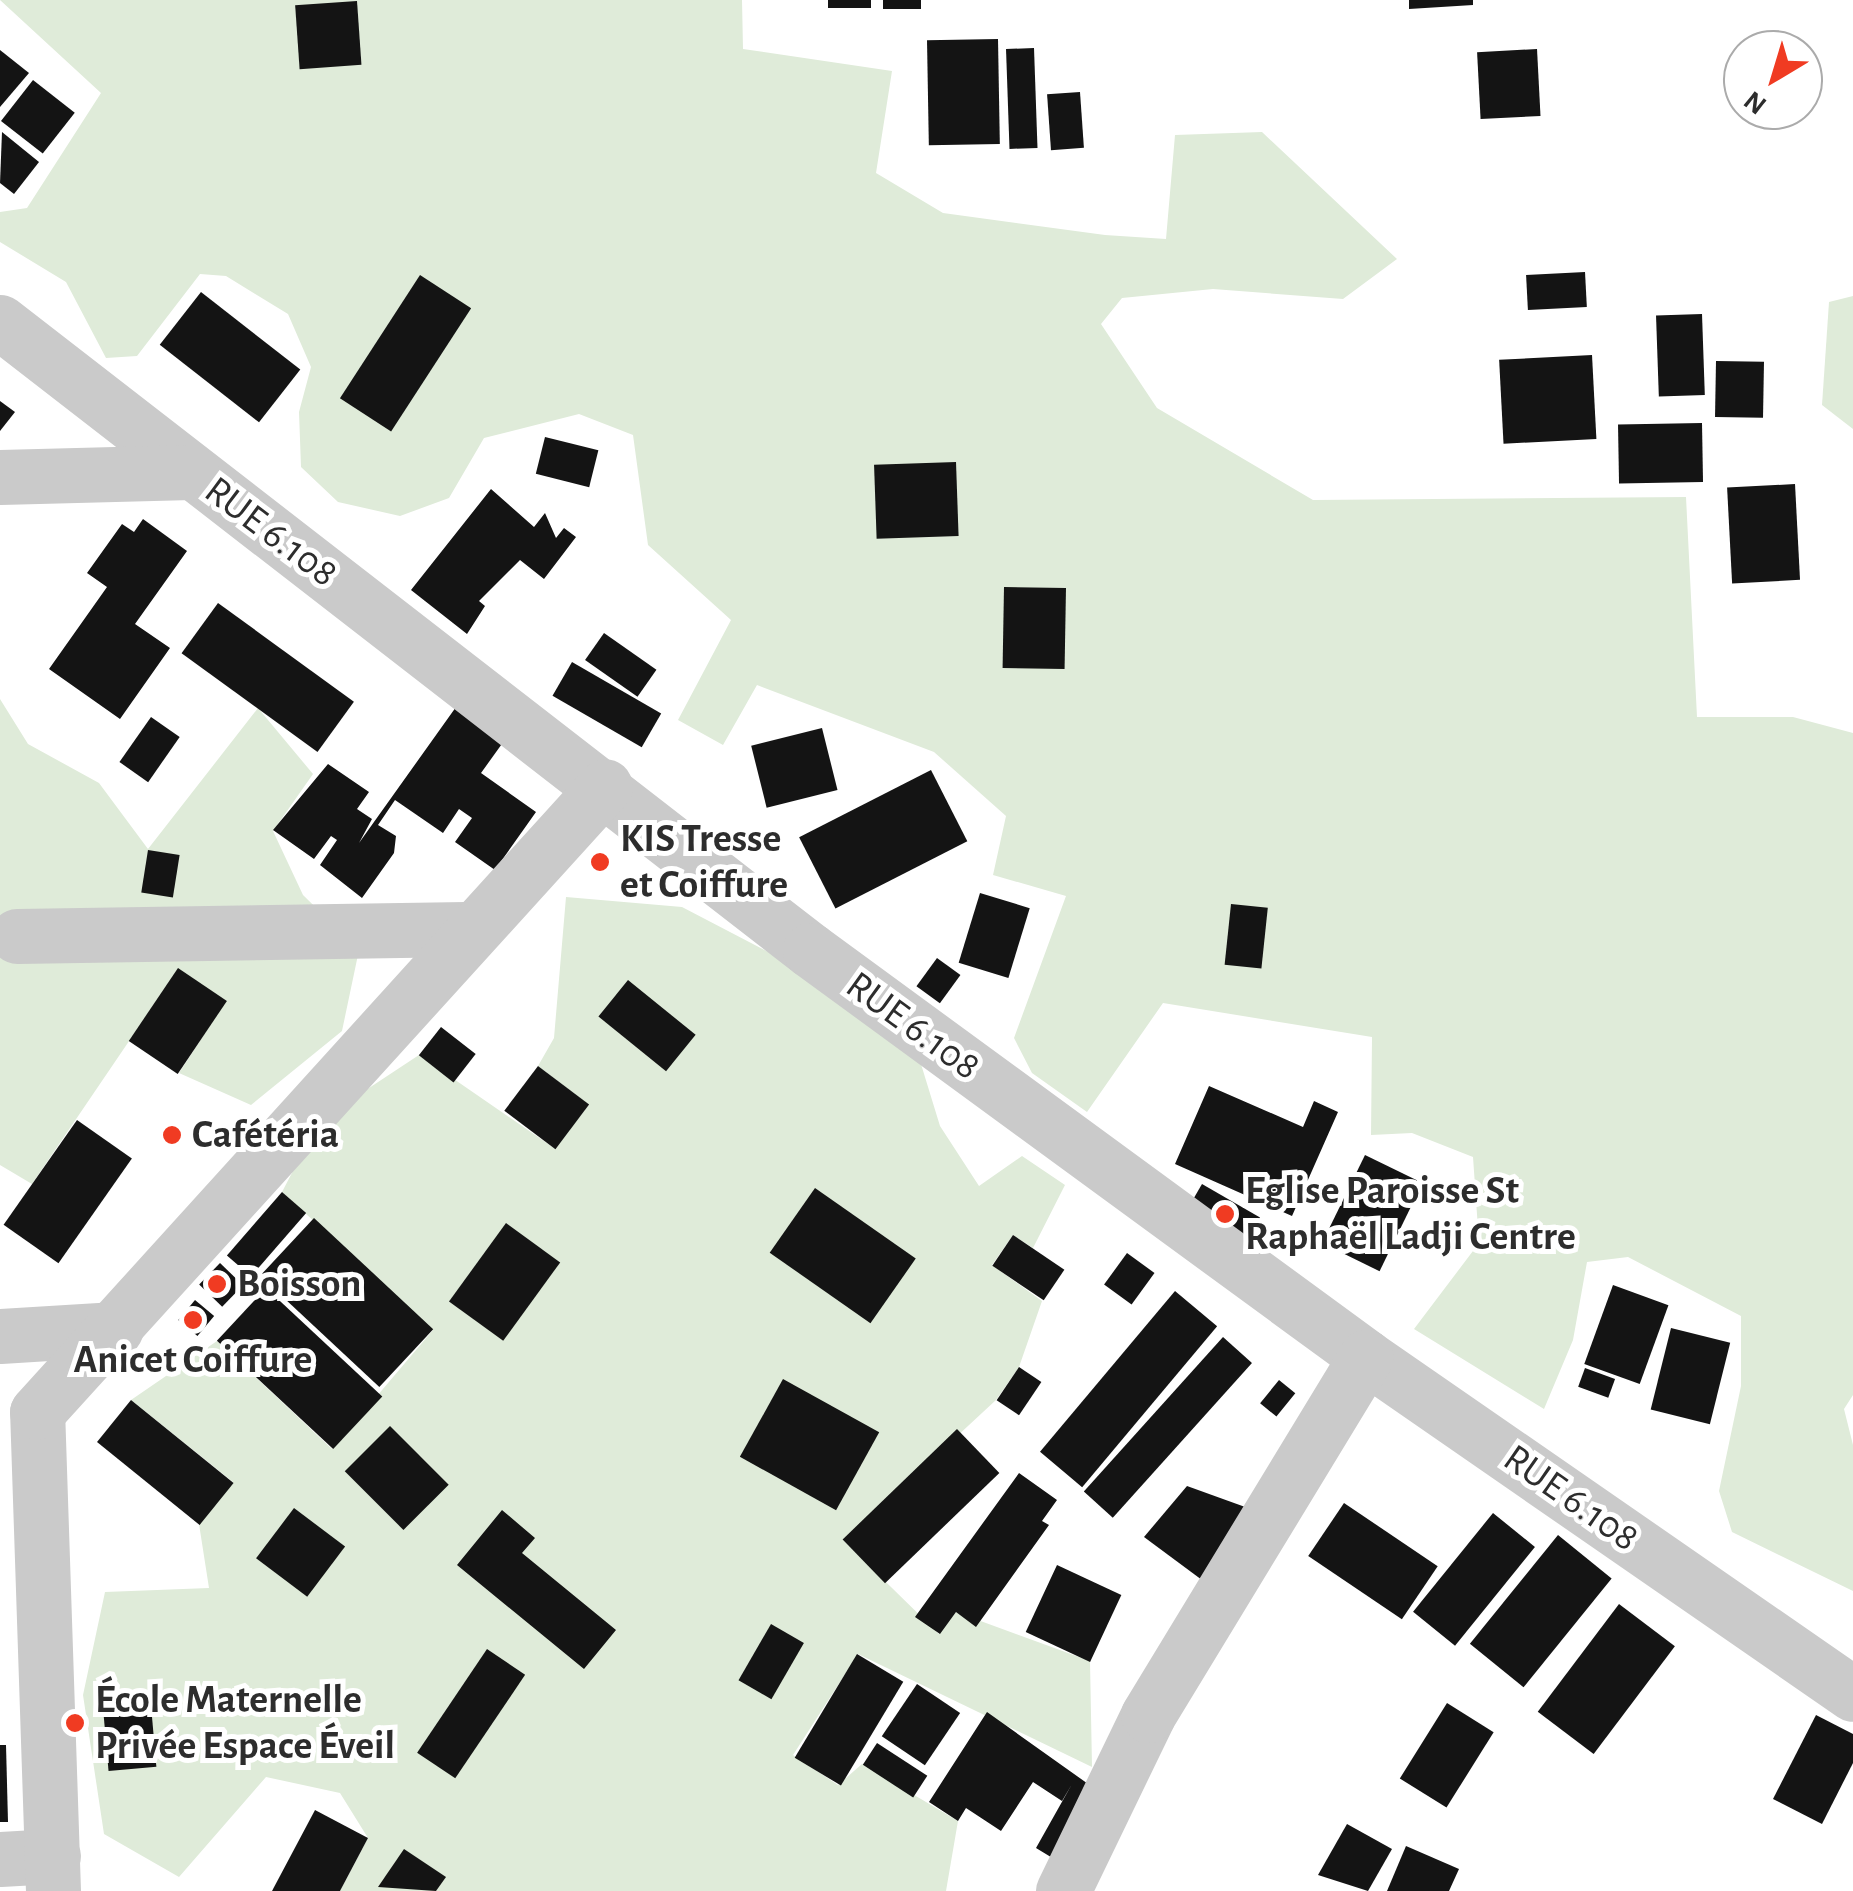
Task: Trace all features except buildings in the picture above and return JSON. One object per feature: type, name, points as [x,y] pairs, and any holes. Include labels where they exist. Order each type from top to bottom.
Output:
[{"type":"street","name":"RUE 6.108","points":[[0,322],[605,786],[810,950],[1366,1357],[1853,1694]]},
{"type":"street","points":[[0,477],[192,472]]},
{"type":"street","points":[[35,1869],[36,1412],[116,1328],[466,929],[605,786]]},
{"type":"street","points":[[17,936],[466,929]]},
{"type":"street","points":[[0,1336],[116,1328]]},
{"type":"street","points":[[1063,1891],[1148,1715],[1366,1357]]},
{"type":"green space","points":[[0,0],[742,0],[743,49],[892,71],[876,173],[943,213],[1105,235],[1166,239],[1175,135],[1262,132],[1397,259],[1343,299],[1213,289],[1122,298],[1101,324],[1157,408],[1313,500],[1686,497],[1697,717],[1793,717],[1853,733],[1853,1395],[1844,1409],[1853,1445],[1853,1591],[1732,1532],[1719,1491],[1741,1386],[1741,1316],[1628,1257],[1587,1262],[1573,1340],[1544,1409],[1414,1329],[1479,1243],[1473,1157],[1412,1133],[1371,1135],[1372,1037],[1163,1003],[1087,1112],[1032,1073],[1014,1038],[1066,896],[993,875],[1006,816],[934,752],[757,685],[723,745],[678,720],[731,620],[648,545],[633,435],[579,414],[484,438],[449,498],[400,516],[338,502],[301,467],[299,412],[311,367],[288,314],[226,276],[200,274],[137,356],[106,358],[66,282],[0,242],[0,212],[27,208],[101,93]]},
{"type":"green space","points":[[1853,296],[1853,429],[1822,405],[1829,302]]},
{"type":"green space","points":[[0,699],[28,744],[99,783],[148,849],[258,708],[313,774],[273,831],[303,895],[359,950],[342,1031],[251,1105],[179,1073],[226,1001],[178,969],[32,1184],[0,1165]]},
{"type":"green space","points":[[566,897],[682,907],[780,958],[913,1038],[940,1126],[979,1186],[1022,1156],[1065,1185],[1033,1248],[1013,1235],[992,1265],[1042,1301],[1019,1367],[996,1400],[844,1541],[939,1634],[956,1612],[1090,1661],[1092,1767],[858,1654],[793,1755],[838,1785],[862,1764],[958,1821],[946,1891],[340,1891],[368,1838],[340,1793],[266,1777],[179,1877],[104,1834],[83,1695],[105,1592],[209,1588],[199,1524],[233,1482],[131,1400],[217,1341],[332,1449],[433,1330],[282,1192],[319,1121],[419,1055],[554,1148],[589,1105],[538,1066],[554,1038]]},
{"type":"place","name":"KIS Tresse et Coiffure","points":[[600,862]]},
{"type":"place","name":"Cafétéria","points":[[172,1135]]},
{"type":"place","name":"Eglise Paroisse St Raphaël Ladji Centre","points":[[1225,1214]]},
{"type":"place","name":"Boisson","points":[[217,1284]]},
{"type":"place","name":"Anicet Coiffure","points":[[193,1320]]},
{"type":"place","name":"École Maternelle Privée Espace Éveil","points":[[75,1723]]}]
